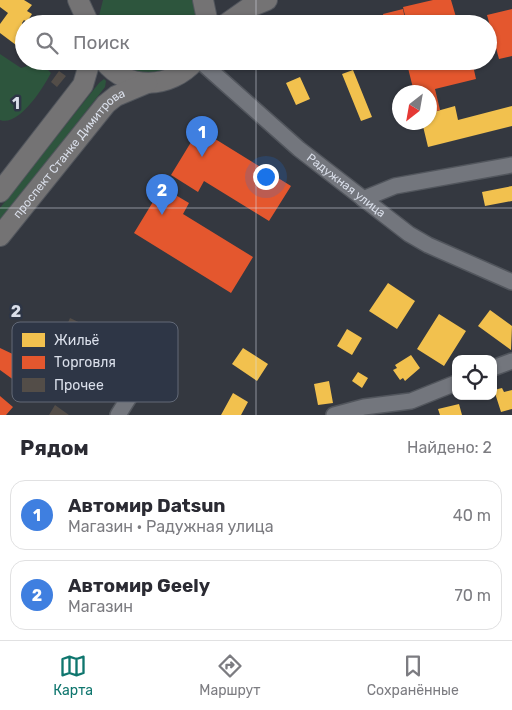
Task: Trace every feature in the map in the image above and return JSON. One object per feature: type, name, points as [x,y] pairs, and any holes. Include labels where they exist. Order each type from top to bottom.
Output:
[{"type":"main road","points":[[78,0],[86,15]]},
{"type":"main road","points":[[92,15],[95,0]]},
{"type":"main road","points":[[203,0],[206,15]]},
{"type":"main road","points":[[239,15],[250,7],[267,0]]},
{"type":"main road","points":[[0,192],[83,85],[87,70]]},
{"type":"main road","points":[[116,70],[126,78],[147,83],[171,79],[187,70]]},
{"type":"main road","name":"проспект Станке Димитрова","points":[[0,236],[106,104],[116,96],[147,83]]},
{"type":"street","name":"Радужная улица","points":[[210,70],[299,149],[409,234],[428,245],[512,282]]},
{"type":"street","points":[[363,199],[395,186],[512,165]]},
{"type":"street","points":[[497,367],[512,361]]},
{"type":"street","points":[[334,415],[364,407],[413,408],[452,385]]},
{"type":"street","points":[[118,415],[126,402]]},
{"type":"green space","points":[[103,0],[193,0],[197,15],[99,15]]},
{"type":"green space","points":[[0,54],[15,64],[15,70],[48,70],[51,73],[30,105],[15,118],[7,121],[0,120]]},
{"type":"green space","points":[[131,70],[164,70],[148,73]]},
{"type":"green space","points":[[104,79],[106,81],[105,87],[0,221],[0,208]]},
{"type":"building: Жильё","points":[[0,0],[24,0],[32,5],[27,11],[31,15],[15,15],[15,44],[0,33],[0,24],[8,13],[0,7]]},
{"type":"building: Жильё","points":[[353,70],[372,117],[361,121],[342,74]]},
{"type":"building: Жильё","points":[[300,77],[310,99],[296,105],[286,83]]},
{"type":"building: Жильё","points":[[455,106],[458,120],[512,106],[512,126],[428,147],[424,130],[437,130],[437,111]]},
{"type":"building: Жильё","points":[[512,186],[512,201],[485,206],[482,192]]},
{"type":"building: Жильё","points":[[388,283],[415,301],[397,329],[369,311]]},
{"type":"building: Жильё","points":[[490,310],[512,326],[511,350],[478,326]]},
{"type":"building: Жильё","points":[[439,314],[466,331],[444,366],[417,349]]},
{"type":"building: Жильё","points":[[347,329],[362,338],[352,355],[337,346]]},
{"type":"building: Жильё","points":[[243,348],[268,364],[257,381],[232,364]]},
{"type":"building: Жильё","points":[[411,355],[420,368],[405,381],[403,378],[400,380],[393,370],[397,368],[395,365]]},
{"type":"building: Жильё","points":[[358,372],[368,378],[362,388],[352,381]]},
{"type":"building: Жильё","points":[[329,381],[333,403],[318,405],[314,384]]},
{"type":"building: Жильё","points":[[502,388],[504,392],[512,390],[512,409],[501,412],[497,399],[497,389]]},
{"type":"building: Жильё","points":[[233,393],[248,402],[241,415],[221,415]]},
{"type":"building: Жильё","points":[[459,404],[462,415],[440,415],[438,409]]},
{"type":"building: Торговля","points":[[433,0],[451,0],[455,15],[405,15],[403,7]]},
{"type":"building: Торговля","points":[[403,9],[404,15],[383,15]]},
{"type":"building: Торговля","points":[[512,9],[512,56],[499,59],[497,52],[497,15],[487,15]]},
{"type":"building: Торговля","points":[[408,70],[474,70],[476,79],[437,89],[437,85],[412,85]]},
{"type":"building: Торговля","points":[[437,97],[440,110],[437,111]]},
{"type":"building: Торговля","points":[[199,129],[291,186],[269,221],[204,181],[198,192],[171,175]]},
{"type":"building: Торговля","points":[[162,187],[189,203],[183,214],[253,257],[231,293],[134,233]]},
{"type":"building: Торговля","points":[[0,348],[12,354],[12,379],[0,370]]},
{"type":"building: Торговля","points":[[0,396],[13,407],[6,415],[0,415]]},
{"type":"building: Прочее","points":[[59,71],[66,76],[57,87],[51,82]]},
{"type":"building: Прочее","points":[[70,318],[78,322],[68,322]]},
{"type":"building: Прочее","points":[[55,405],[69,415],[49,415]]},
{"type":"place","name":"Автомир Datsun","points":[[202,157]]},
{"type":"place","name":"Автомир Geely","points":[[162,215]]}]
